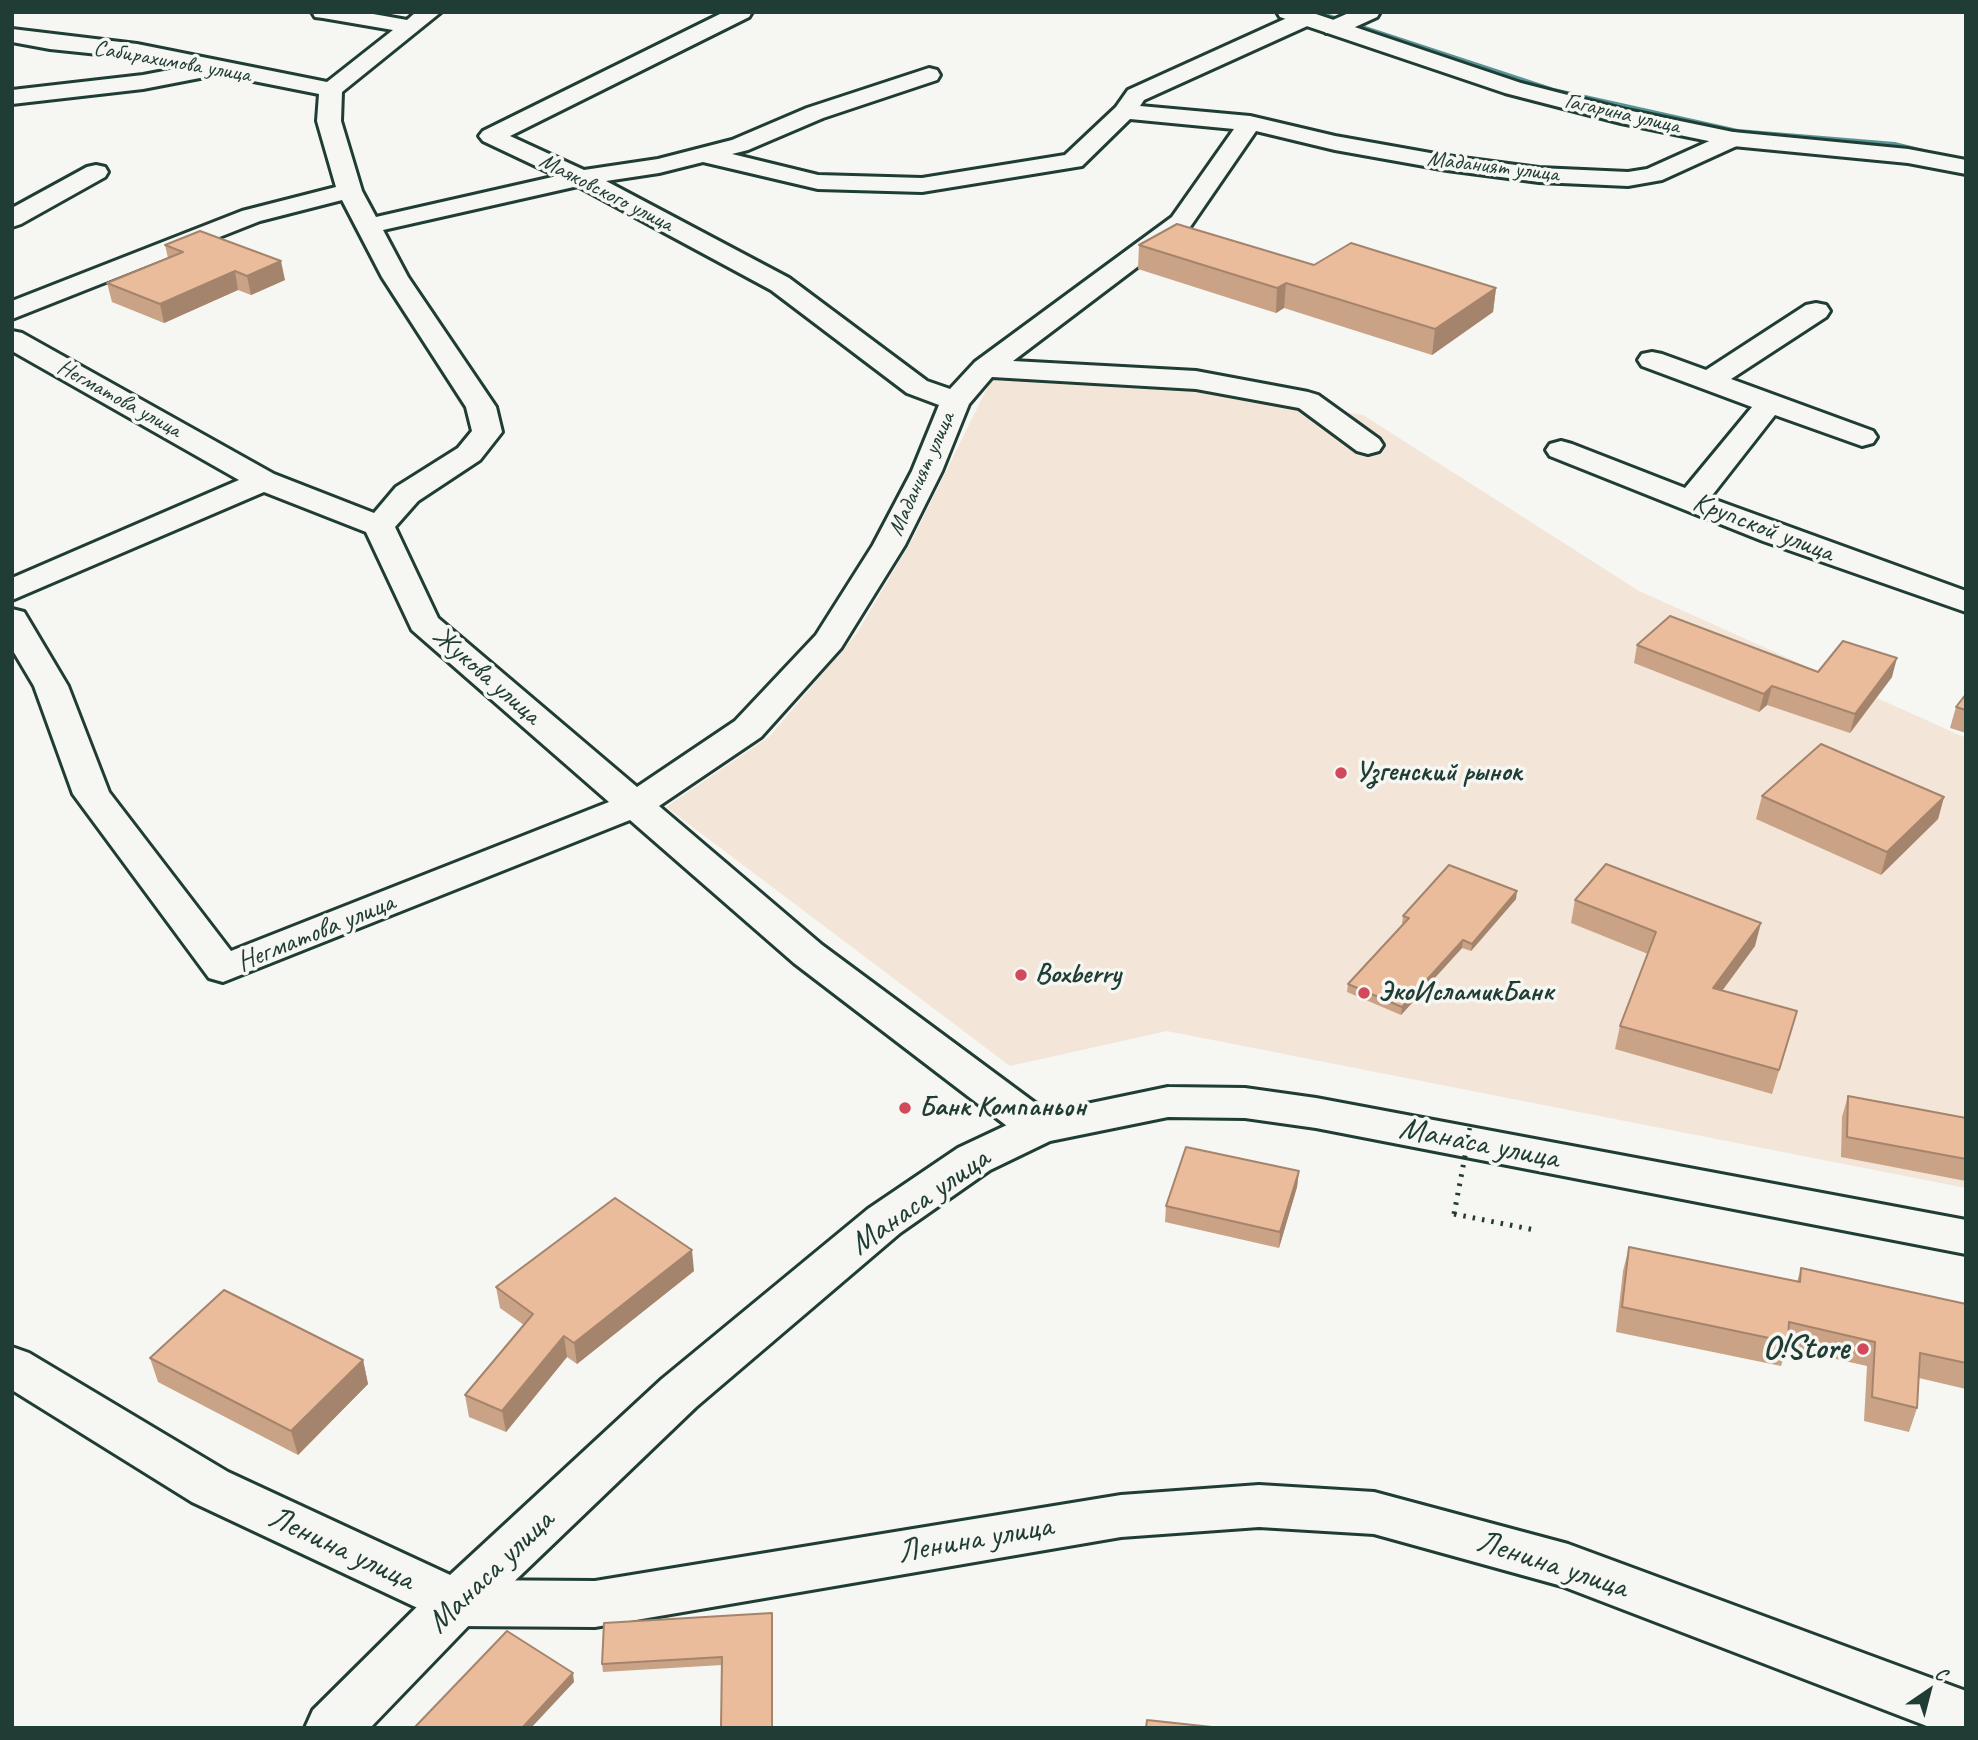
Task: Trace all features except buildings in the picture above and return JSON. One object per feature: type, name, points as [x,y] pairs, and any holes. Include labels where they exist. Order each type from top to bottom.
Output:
[{"type":"street","points":[[323,12],[420,20]]},
{"type":"street","name":"Маяковского улица","points":[[741,12],[491,136],[582,178],[780,284],[917,387],[955,401]]},
{"type":"street","points":[[1334,27],[1369,12]]},
{"type":"street","points":[[704,155],[818,182],[922,185],[1073,161],[1124,112],[1136,95],[1297,15]]},
{"type":"street","name":"Гагарина улица","points":[[1297,15],[1513,88],[1620,116],[1732,139],[1908,156],[1966,167]]},
{"type":"street","points":[[379,526],[407,494],[469,454],[487,432],[481,407],[395,277],[350,191],[329,121],[331,90],[420,20]]},
{"type":"street","name":"Сабирахимова улица","points":[[12,35],[50,42],[137,51],[331,90]]},
{"type":"street","points":[[12,97],[143,82],[216,69]]},
{"type":"street","points":[[369,226],[582,178],[659,166],[704,155],[740,145],[815,113],[929,75]]},
{"type":"street","name":"Маданият улица","points":[[1124,112],[1250,123],[1335,143],[1447,163],[1539,175],[1628,179],[1653,175],[1732,139]]},
{"type":"street","name":"Маданият улица","points":[[635,805],[748,729],[830,641],[896,533],[927,471],[955,401],[985,368],[1181,222],[1250,123]]},
{"type":"street","points":[[12,219],[96,172]]},
{"type":"street","points":[[12,311],[250,216],[350,191]]},
{"type":"street","points":[[1708,381],[1816,311]]},
{"type":"street","name":"Негматова улица","points":[[12,339],[263,481],[379,526]]},
{"type":"street","points":[[1652,360],[1862,438]]},
{"type":"street","points":[[985,368],[1196,380],[1308,401],[1368,445]]},
{"type":"street","points":[[1691,501],[1770,403]]},
{"type":"street","name":"Крупской улица","points":[[1561,450],[1966,602]]},
{"type":"street","points":[[12,590],[263,481]]},
{"type":"street","name":"Жукова улица","points":[[379,526],[424,623],[808,954],[1039,1128]]},
{"type":"street","name":"Негматова улица","points":[[12,619],[51,686],[91,794],[223,970],[635,805]]},
{"type":"street","name":"Манаса улица","points":[[332,1728],[456,1603],[679,1393],[884,1221],[974,1159],[1039,1128],[1168,1101],[1245,1103],[1316,1113],[1966,1237]]},
{"type":"street","name":"Ленина улица","points":[[12,1366],[210,1487],[456,1603],[595,1604],[1121,1516],[1259,1506],[1374,1513],[1568,1566],[1940,1716]]},
{"type":"path","points":[[1470,1126],[1454,1214],[1535,1230]]},
{"type":"shaded area","name":"Узгенский рынок","points":[[993,376],[1187,386],[1363,415],[1639,591],[1966,738],[1966,1188],[1167,1031],[1010,1066],[666,807],[770,736],[857,633],[914,536]]},
{"type":"waterway","points":[[1316,12],[1552,89],[1738,131],[1895,144],[1963,160]]},
{"type":"place","name":"Узгенский рынок","points":[[1341,773]]},
{"type":"place","name":"Boxberry","points":[[1021,975]]},
{"type":"place","name":"ЭкоИсламикБанк","points":[[1364,993]]},
{"type":"place","name":"Банк Компаньон","points":[[905,1108]]},
{"type":"place","name":"O!Store","points":[[1863,1349]]}]
